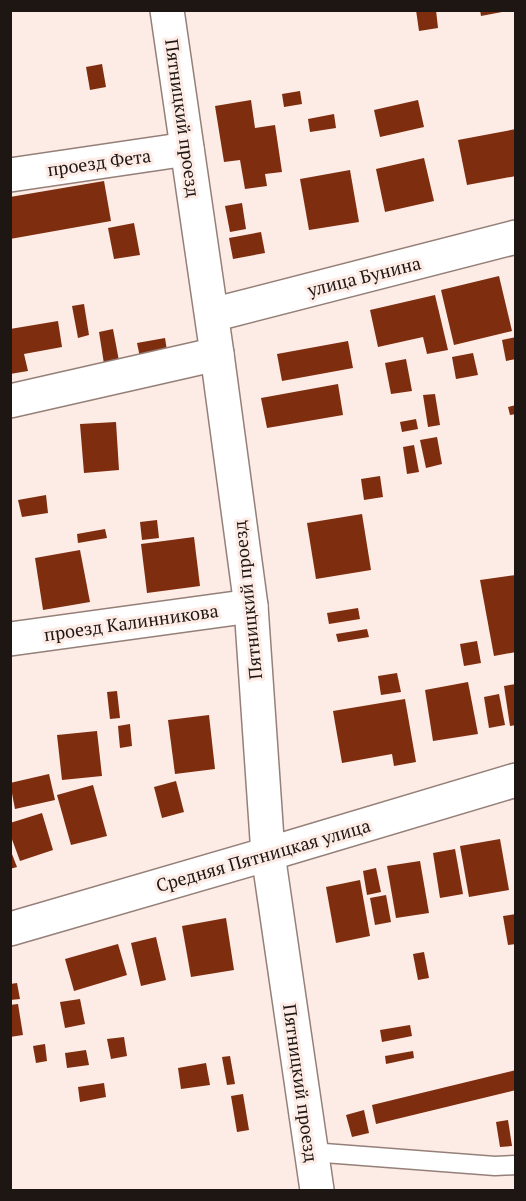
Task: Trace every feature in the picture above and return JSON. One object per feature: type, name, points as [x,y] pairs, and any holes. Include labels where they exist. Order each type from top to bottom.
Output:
[{"type":"street","name":"Пятницкий проезд","points":[[167,10],[212,315],[250,606],[268,854],[317,1191]]},
{"type":"street","name":"проезд Фета","points":[[10,175],[187,149]]},
{"type":"street","name":"улица Бунина","points":[[212,315],[516,237]]},
{"type":"street","points":[[10,401],[217,354]]},
{"type":"street","name":"проезд Калинникова","points":[[10,639],[250,606]]},
{"type":"street","name":"Средняя Пятницкая улица","points":[[10,929],[516,780]]},
{"type":"lane","points":[[311,1152],[495,1166],[516,1165]]},
{"type":"building","points":[[416,10],[436,10],[438,28],[419,31]]},
{"type":"building","points":[[480,10],[502,10],[502,12],[481,16]]},
{"type":"building","points":[[102,64],[106,87],[90,90],[86,67]]},
{"type":"building","points":[[300,91],[302,104],[284,107],[282,94]]},
{"type":"building","points":[[251,100],[255,128],[275,125],[282,172],[265,174],[267,186],[245,189],[240,160],[224,162],[215,106]]},
{"type":"building","points":[[418,100],[424,127],[380,137],[374,110]]},
{"type":"building","points":[[334,114],[336,128],[310,132],[308,119]]},
{"type":"building","points":[[516,129],[516,176],[467,185],[458,140]]},
{"type":"building","points":[[424,158],[434,201],[385,212],[376,169]]},
{"type":"building","points":[[350,170],[359,222],[309,230],[300,179]]},
{"type":"building","points":[[104,181],[111,221],[10,239],[10,197]]},
{"type":"building","points":[[242,203],[246,229],[230,232],[225,206]]},
{"type":"building","points":[[134,223],[140,255],[114,259],[108,228]]},
{"type":"building","points":[[261,232],[265,253],[233,259],[229,238]]},
{"type":"building","points":[[499,276],[512,331],[454,345],[441,290]]},
{"type":"building","points":[[435,295],[448,350],[427,354],[423,337],[378,347],[370,310]]},
{"type":"building","points":[[84,304],[89,335],[78,338],[72,306]]},
{"type":"building","points":[[58,321],[62,347],[24,354],[28,371],[10,374],[10,329]]},
{"type":"building","points":[[113,329],[119,361],[104,364],[99,332]]},
{"type":"building","points":[[516,337],[516,359],[506,361],[502,340]]},
{"type":"building","points":[[165,338],[168,357],[141,362],[137,343]]},
{"type":"building","points":[[348,341],[353,368],[282,381],[277,354]]},
{"type":"building","points":[[473,353],[478,375],[456,379],[452,357]]},
{"type":"building","points":[[406,359],[412,391],[391,394],[385,363]]},
{"type":"building","points":[[338,384],[343,415],[267,428],[261,398]]},
{"type":"building","points":[[435,394],[440,425],[428,427],[423,395]]},
{"type":"building","points":[[516,405],[516,414],[510,415],[508,407]]},
{"type":"building","points":[[416,419],[418,429],[402,432],[400,422]]},
{"type":"building","points":[[116,422],[119,470],[84,473],[80,424]]},
{"type":"building","points":[[437,437],[442,464],[426,468],[420,440]]},
{"type":"building","points":[[414,445],[419,472],[407,474],[403,447]]},
{"type":"building","points":[[380,476],[383,497],[364,500],[361,479]]},
{"type":"building","points":[[46,495],[48,513],[22,517],[18,500]]},
{"type":"building","points":[[362,514],[371,570],[316,579],[307,523]]},
{"type":"building","points":[[157,520],[159,538],[142,540],[140,522]]},
{"type":"building","points":[[105,529],[107,538],[78,543],[77,534]]},
{"type":"building","points":[[194,537],[200,586],[147,593],[141,544]]},
{"type":"building","points":[[80,550],[90,602],[43,610],[35,558]]},
{"type":"building","points":[[516,575],[516,652],[494,656],[480,580]]},
{"type":"building","points":[[358,608],[360,619],[329,624],[327,613]]},
{"type":"building","points":[[367,629],[369,637],[338,642],[336,634]]},
{"type":"building","points":[[477,641],[481,663],[464,666],[460,644]]},
{"type":"building","points":[[397,673],[401,692],[381,695],[378,676]]},
{"type":"building","points":[[468,682],[478,734],[433,741],[425,690]]},
{"type":"building","points":[[516,684],[516,725],[510,726],[504,686]]},
{"type":"building","points":[[117,691],[120,718],[110,719],[107,692]]},
{"type":"building","points":[[499,694],[505,725],[489,728],[484,697]]},
{"type":"building","points":[[405,699],[416,762],[394,766],[392,754],[342,763],[333,711]]},
{"type":"building","points":[[209,715],[215,769],[175,774],[168,720]]},
{"type":"building","points":[[130,724],[132,746],[120,748],[118,726]]},
{"type":"building","points":[[97,731],[102,776],[62,780],[57,735]]},
{"type":"building","points":[[49,774],[55,800],[15,809],[10,783]]},
{"type":"building","points":[[176,781],[184,812],[162,818],[154,787]]},
{"type":"building","points":[[93,785],[107,836],[71,845],[57,795]]},
{"type":"building","points":[[42,813],[53,850],[20,861],[10,834],[10,823]]},
{"type":"building","points":[[500,839],[509,890],[469,897],[460,846]]},
{"type":"building","points":[[10,849],[17,867],[10,869]]},
{"type":"building","points":[[455,849],[463,894],[440,898],[433,853]]},
{"type":"building","points":[[420,861],[429,913],[396,918],[387,866]]},
{"type":"building","points":[[376,868],[381,892],[367,895],[363,871]]},
{"type":"building","points":[[360,880],[370,936],[336,943],[326,887]]},
{"type":"building","points":[[386,895],[391,922],[375,925],[370,898]]},
{"type":"building","points":[[516,914],[516,944],[508,945],[503,916]]},
{"type":"building","points":[[226,918],[234,970],[191,977],[182,926]]},
{"type":"building","points":[[156,937],[166,980],[141,986],[131,943]]},
{"type":"building","points":[[118,944],[127,975],[74,991],[65,959]]},
{"type":"building","points":[[424,952],[429,978],[418,980],[413,954]]},
{"type":"building","points":[[17,983],[20,999],[10,1000],[10,984]]},
{"type":"building","points":[[80,999],[85,1024],[65,1028],[60,1002]]},
{"type":"building","points":[[18,1004],[23,1035],[10,1037],[10,1005]]},
{"type":"building","points":[[410,1025],[412,1036],[382,1042],[380,1030]]},
{"type":"building","points":[[124,1037],[127,1056],[111,1059],[107,1039]]},
{"type":"building","points":[[45,1044],[47,1061],[36,1063],[33,1046]]},
{"type":"building","points":[[86,1050],[89,1065],[67,1068],[65,1053]]},
{"type":"building","points":[[413,1051],[414,1058],[386,1064],[385,1056]]},
{"type":"building","points":[[230,1056],[235,1084],[227,1085],[222,1057]]},
{"type":"building","points":[[206,1063],[210,1085],[181,1089],[178,1068]]},
{"type":"building","points":[[516,1070],[516,1090],[376,1124],[372,1105]]},
{"type":"building","points":[[104,1083],[106,1097],[80,1102],[78,1087]]},
{"type":"building","points":[[243,1094],[249,1130],[237,1132],[231,1096]]},
{"type":"building","points":[[364,1110],[369,1133],[352,1137],[346,1115]]},
{"type":"building","points":[[508,1120],[512,1146],[500,1147],[496,1122]]}]
